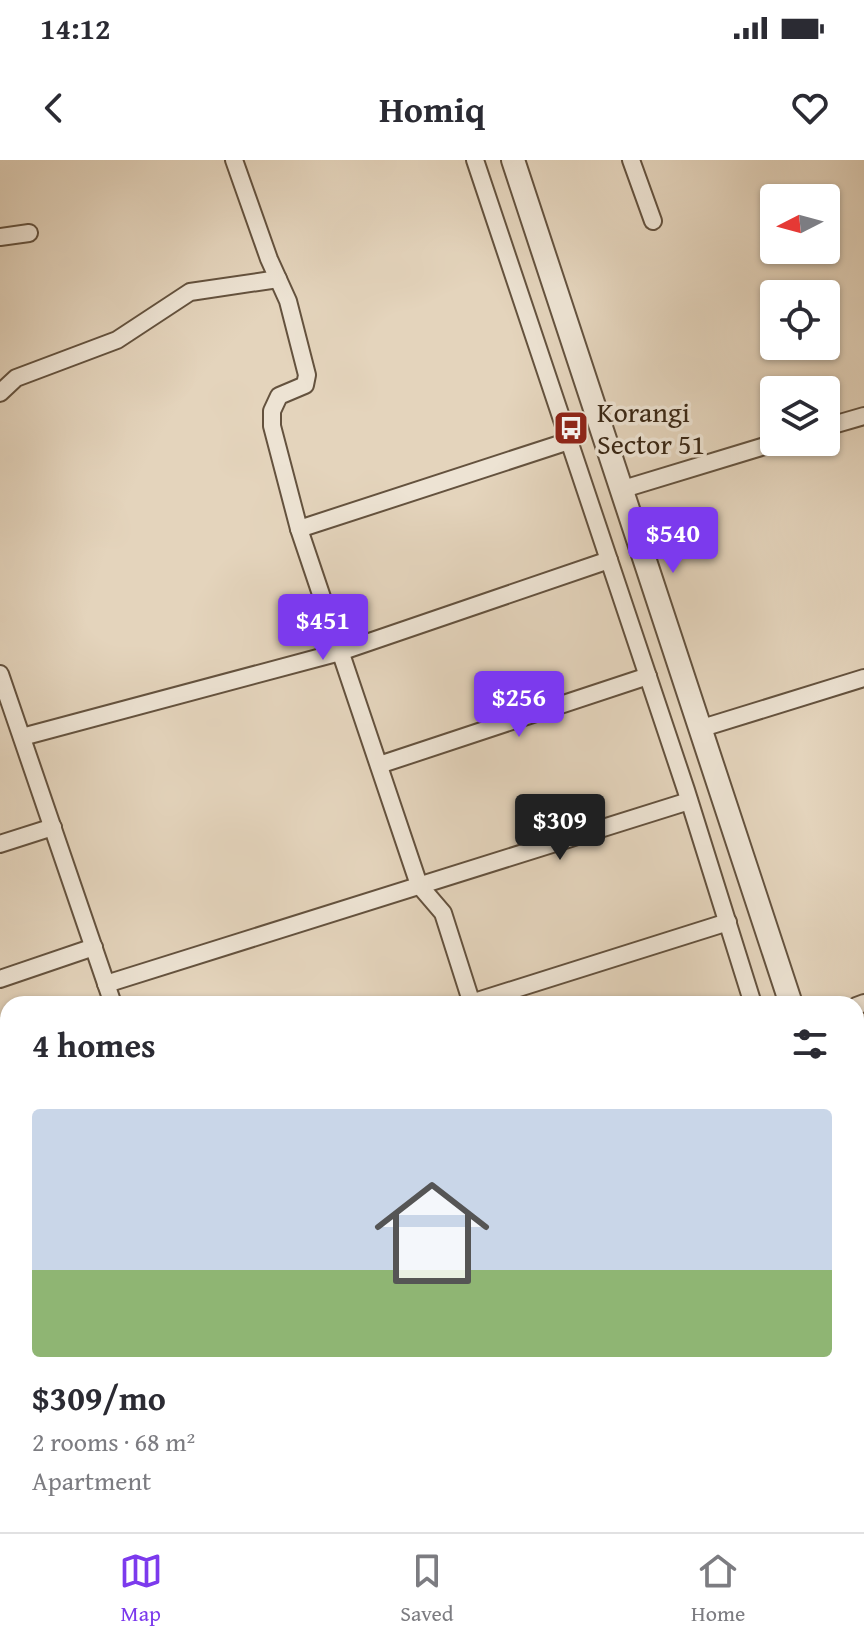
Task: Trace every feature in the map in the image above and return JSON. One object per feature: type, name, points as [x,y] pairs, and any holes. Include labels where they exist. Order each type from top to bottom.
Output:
[{"type":"street","points":[[234,160],[288,301],[307,375],[305,385],[279,396],[272,411],[299,529],[419,885],[443,913],[469,996]]},
{"type":"street","points":[[475,160],[648,676],[751,996]]},
{"type":"street","points":[[513,160],[788,996]]},
{"type":"street","points":[[631,160],[653,221]]},
{"type":"street","points":[[0,237],[29,233]]},
{"type":"street","points":[[0,393],[16,378],[117,340],[190,292],[278,279]]},
{"type":"street","points":[[840,423],[864,416]]},
{"type":"street","points":[[299,529],[569,441]]},
{"type":"street","points":[[620,490],[760,447]]},
{"type":"street","points":[[22,737],[340,652],[609,560]]},
{"type":"street","points":[[0,674],[7,716],[22,737],[110,996]]},
{"type":"street","points":[[379,765],[648,676]]},
{"type":"street","points":[[699,729],[864,678]]},
{"type":"street","points":[[106,984],[689,801]]},
{"type":"street","points":[[0,844],[53,827]]},
{"type":"street","points":[[496,996],[728,922]]},
{"type":"street","points":[[0,979],[94,947]]},
{"type":"place","name":"Korangi Sector 51","points":[[571,428]]}]
